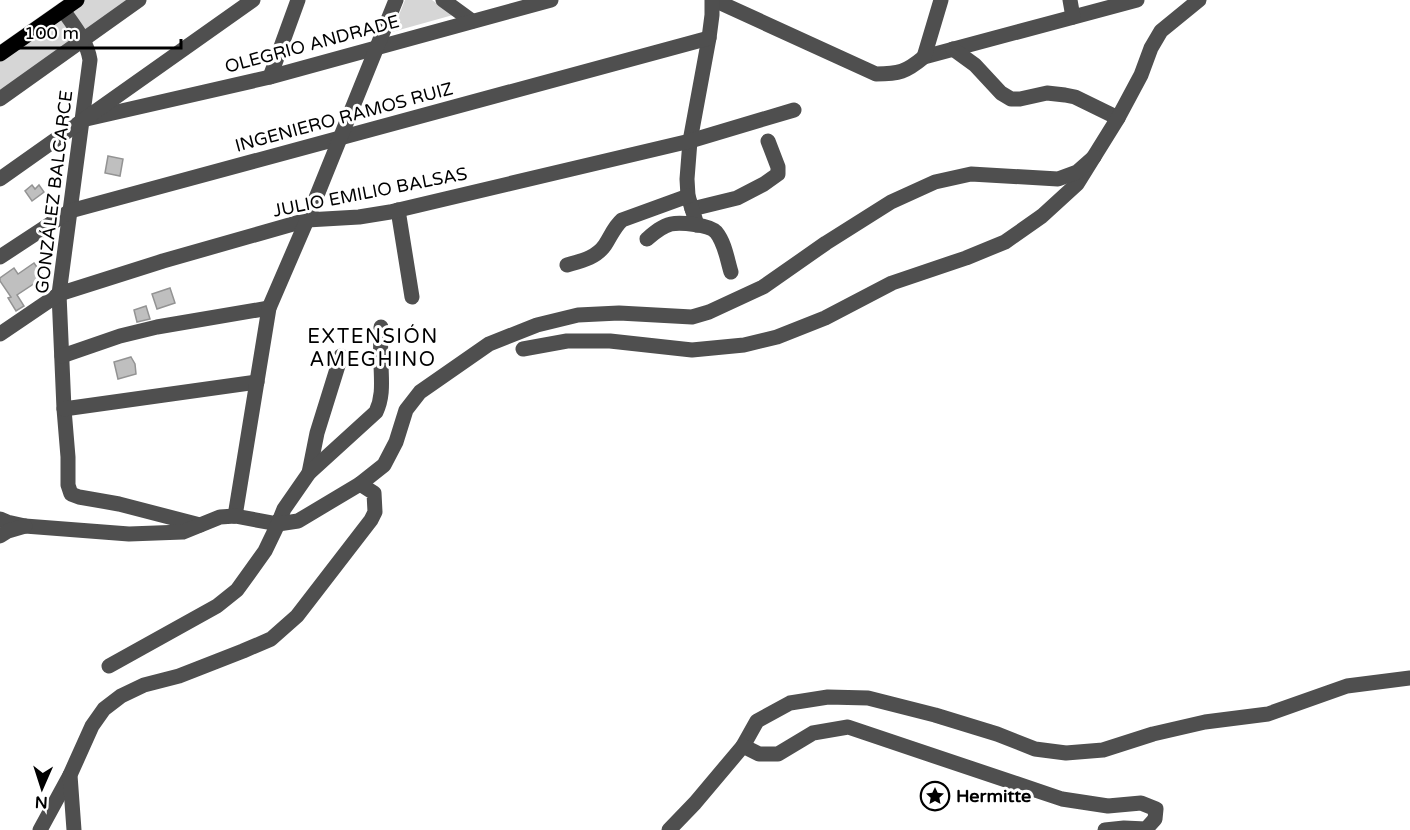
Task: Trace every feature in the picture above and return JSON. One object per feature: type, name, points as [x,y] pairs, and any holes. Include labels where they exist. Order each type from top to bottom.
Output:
[{"type":"main road","points":[[0,54],[77,0]]},
{"type":"street","points":[[0,99],[139,0]]},
{"type":"street","points":[[0,179],[253,0]]},
{"type":"street","points":[[270,77],[298,0]]},
{"type":"street","points":[[235,516],[269,308],[396,0]]},
{"type":"street","points":[[443,0],[472,21]]},
{"type":"street","name":"OLEGRIO ANDRADE","points":[[82,120],[270,77],[551,0]]},
{"type":"street","points":[[697,225],[690,203],[690,141],[709,38],[713,0],[876,74],[894,74],[910,68],[924,57],[1137,0]]},
{"type":"street","points":[[924,57],[941,0]]},
{"type":"street","points":[[1070,0],[1072,17]]},
{"type":"street","points":[[523,349],[567,341],[610,341],[692,350],[744,345],[777,337],[825,318],[892,283],[1005,242],[1042,216],[1077,184],[1118,118],[1161,31],[1199,0]]},
{"type":"street","name":"GONZÁLEZ BALCARCE","points":[[63,10],[84,40],[90,60],[59,294],[64,409],[71,494],[200,525]]},
{"type":"street","name":"INGENIERO RAMOS RUIZ","points":[[0,257],[70,211],[709,38]]},
{"type":"street","points":[[953,49],[975,65],[1001,93],[1011,99],[1047,93],[1065,95],[1075,97],[1118,118]]},
{"type":"street","name":"JULIO EMILIO BALSAS","points":[[0,334],[59,294],[163,261],[307,220],[359,218],[398,210],[690,141],[794,110]]},
{"type":"street","points":[[567,265],[596,255],[604,247],[621,219],[690,203],[736,198],[764,184],[778,174],[778,167],[768,141]]},
{"type":"street","points":[[0,519],[25,526],[129,534],[183,532],[220,517],[235,516],[278,524],[298,521],[360,484],[384,465],[396,442],[406,410],[420,392],[489,344],[537,326],[578,315],[619,313],[692,317],[709,312],[764,287],[826,243],[891,202],[935,182],[971,174],[1058,179],[1077,172],[1094,157]]},
{"type":"street","points":[[398,210],[412,297]]},
{"type":"street","points":[[647,239],[657,230],[671,224],[711,227],[722,241],[731,272]]},
{"type":"street","points":[[62,356],[120,336],[157,327],[269,308]]},
{"type":"street","points":[[109,666],[217,606],[237,590],[265,551],[284,509],[309,473],[376,412],[381,402],[382,389],[381,327]]},
{"type":"street","points":[[309,473],[317,433],[341,356]]},
{"type":"street","points":[[64,409],[256,382]]},
{"type":"street","points":[[40,830],[70,775],[92,726],[104,709],[121,696],[144,685],[187,672],[271,639],[297,616],[375,512],[374,493],[360,484]]},
{"type":"street","points":[[0,536],[25,526]]},
{"type":"street","points":[[669,830],[743,746],[757,721],[790,703],[828,697],[868,698],[935,715],[997,734],[1035,749],[1066,753],[1103,750],[1153,734],[1205,722],[1268,714],[1347,686],[1410,678]]},
{"type":"street","points":[[743,746],[759,754],[778,754],[813,733],[848,727],[1062,799],[1108,806],[1141,803],[1156,809],[1155,819],[1146,829],[1105,830]]},
{"type":"street","points":[[70,775],[74,830]]},
{"type":"shaded area","points":[[77,0],[139,0],[0,99],[0,54]]},
{"type":"shaded area","points":[[405,0],[432,0],[453,15],[392,32]]},
{"type":"building","points":[[108,156],[123,159],[120,176],[105,173]]},
{"type":"building","points":[[32,185],[35,189],[39,185],[44,192],[32,201],[25,191]]},
{"type":"building","points":[[34,263],[44,277],[17,295],[24,306],[16,311],[0,278],[14,268],[18,274]]},
{"type":"building","points":[[170,288],[175,303],[157,309],[152,294]]},
{"type":"building","points":[[146,306],[150,319],[137,322],[134,310]]},
{"type":"building","points":[[131,357],[135,364],[136,374],[118,379],[114,362]]},
{"type":"place","name":"Hermitte","points":[[935,796]]},
{"type":"district","name":"EXTENSIÓN AMEGHINO","points":[[373,348]]}]
